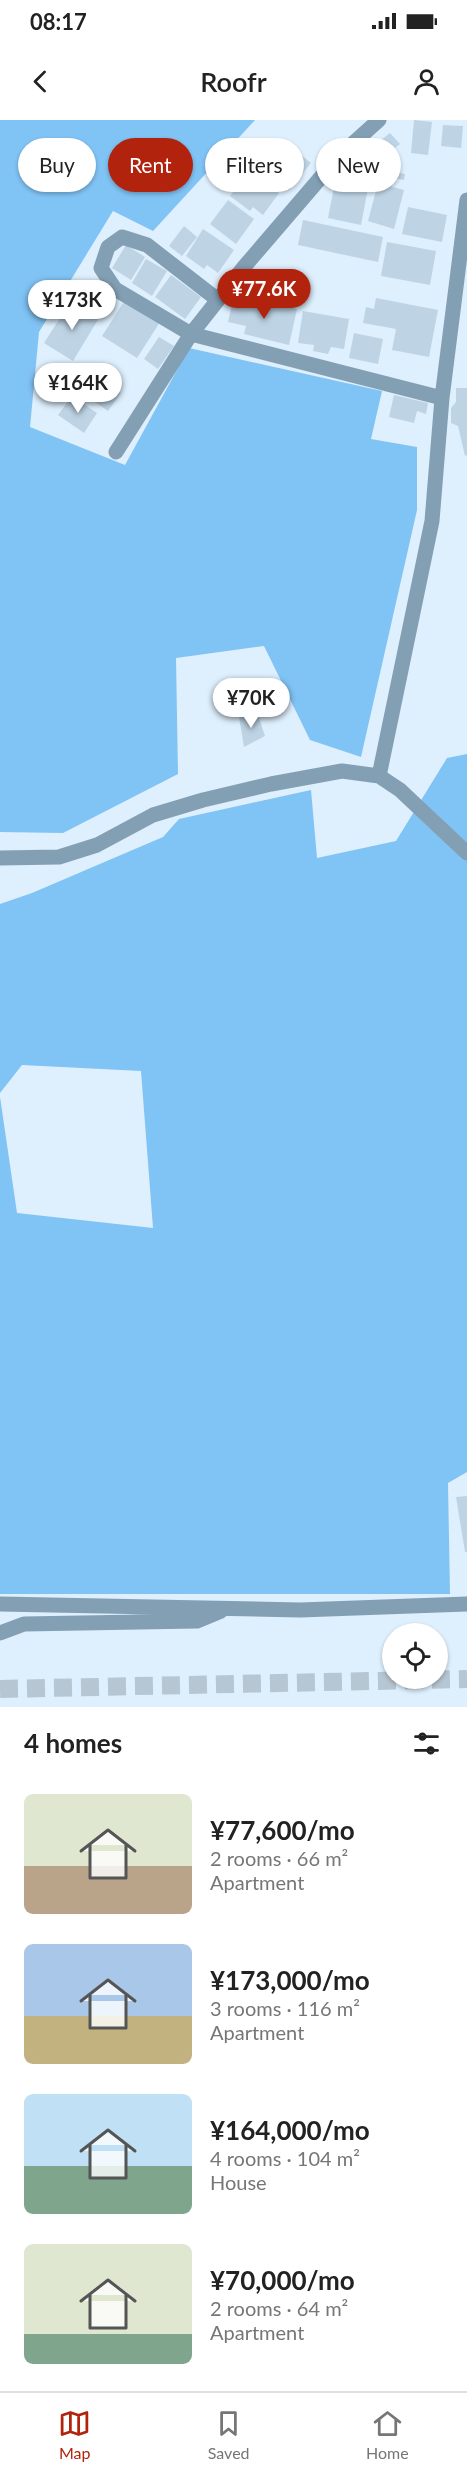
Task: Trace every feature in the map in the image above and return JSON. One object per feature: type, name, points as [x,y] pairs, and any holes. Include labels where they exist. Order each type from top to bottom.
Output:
[{"type":"street","points":[[116,452],[191,334],[340,156],[379,120]]},
{"type":"street","points":[[379,777],[432,521],[442,398],[467,200]]},
{"type":"street","points":[[218,300],[147,245],[122,237],[108,247],[101,268],[115,289],[191,334],[442,398]]},
{"type":"street","points":[[0,858],[59,857],[97,845],[153,815],[203,800],[271,784],[342,771],[379,777],[400,790],[467,853]]},
{"type":"street","points":[[0,1604],[300,1611],[467,1604]]},
{"type":"street","points":[[0,1632],[24,1624],[197,1621],[227,1609]]},
{"type":"shaded area","points":[[0,120],[255,120],[238,138],[205,138],[205,174],[193,187],[193,138],[108,138],[108,192],[189,192],[153,231],[113,211],[39,332],[30,427],[125,465],[189,348],[382,391],[371,439],[417,447],[417,510],[361,757],[310,740],[264,646],[176,658],[178,774],[63,833],[0,832]]},
{"type":"shaded area","points":[[467,754],[467,1472],[448,1483],[450,1594],[0,1594],[0,1097],[17,1213],[153,1228],[141,1071],[22,1065],[0,1093],[0,904],[32,893],[163,837],[179,819],[311,790],[317,858],[396,841],[447,758]]},
{"type":"building","points":[[414,120],[432,122],[428,155],[411,153]]},
{"type":"building","points":[[443,125],[463,126],[461,148],[441,146]]},
{"type":"building","points":[[390,133],[395,138],[384,138]]},
{"type":"building","points":[[304,157],[311,163],[304,172]]},
{"type":"building","points":[[404,190],[394,229],[368,221],[376,192]]},
{"type":"building","points":[[233,192],[279,193],[263,215],[253,207],[250,211],[230,196]]},
{"type":"building","points":[[333,192],[367,192],[361,225],[328,218]]},
{"type":"building","points":[[228,200],[254,219],[236,244],[210,224]]},
{"type":"building","points":[[408,207],[447,215],[442,242],[402,234]]},
{"type":"building","points":[[303,220],[383,237],[378,262],[298,245]]},
{"type":"building","points":[[184,226],[197,237],[182,256],[169,246]]},
{"type":"building","points":[[203,229],[234,250],[218,273],[207,265],[204,269],[186,256]]},
{"type":"building","points":[[387,242],[436,251],[430,285],[381,276]]},
{"type":"building","points":[[126,245],[145,257],[131,280],[112,268]]},
{"type":"building","points":[[146,259],[167,271],[152,296],[132,283]]},
{"type":"building","points":[[171,275],[201,297],[185,319],[155,297]]},
{"type":"building","points":[[244,297],[297,309],[289,345],[244,334],[246,326],[228,322],[233,300],[243,302]]},
{"type":"building","points":[[376,298],[438,310],[429,357],[392,350],[396,329],[363,323],[366,307],[374,309]]},
{"type":"building","points":[[125,300],[160,322],[137,358],[102,336]]},
{"type":"building","points":[[71,301],[99,318],[73,361],[44,343]]},
{"type":"building","points":[[303,311],[349,319],[344,349],[331,347],[328,354],[313,351],[314,345],[298,343]]},
{"type":"building","points":[[354,333],[383,339],[378,364],[349,358]]},
{"type":"building","points":[[159,337],[174,346],[158,369],[144,359]]},
{"type":"building","points":[[91,373],[121,393],[108,411],[79,391]]},
{"type":"building","points":[[456,388],[467,388],[467,455],[465,456],[458,426],[451,423],[451,408],[456,402]]},
{"type":"building","points":[[394,395],[428,403],[426,414],[417,411],[414,423],[389,417]]},
{"type":"building","points":[[72,396],[97,413],[84,433],[58,415]]},
{"type":"building","points":[[258,715],[265,736],[244,747],[239,717]]},
{"type":"building","points":[[467,1496],[467,1552],[465,1552],[456,1497]]},
{"type":"tunnel","points":[[0,1689],[467,1679]]}]
